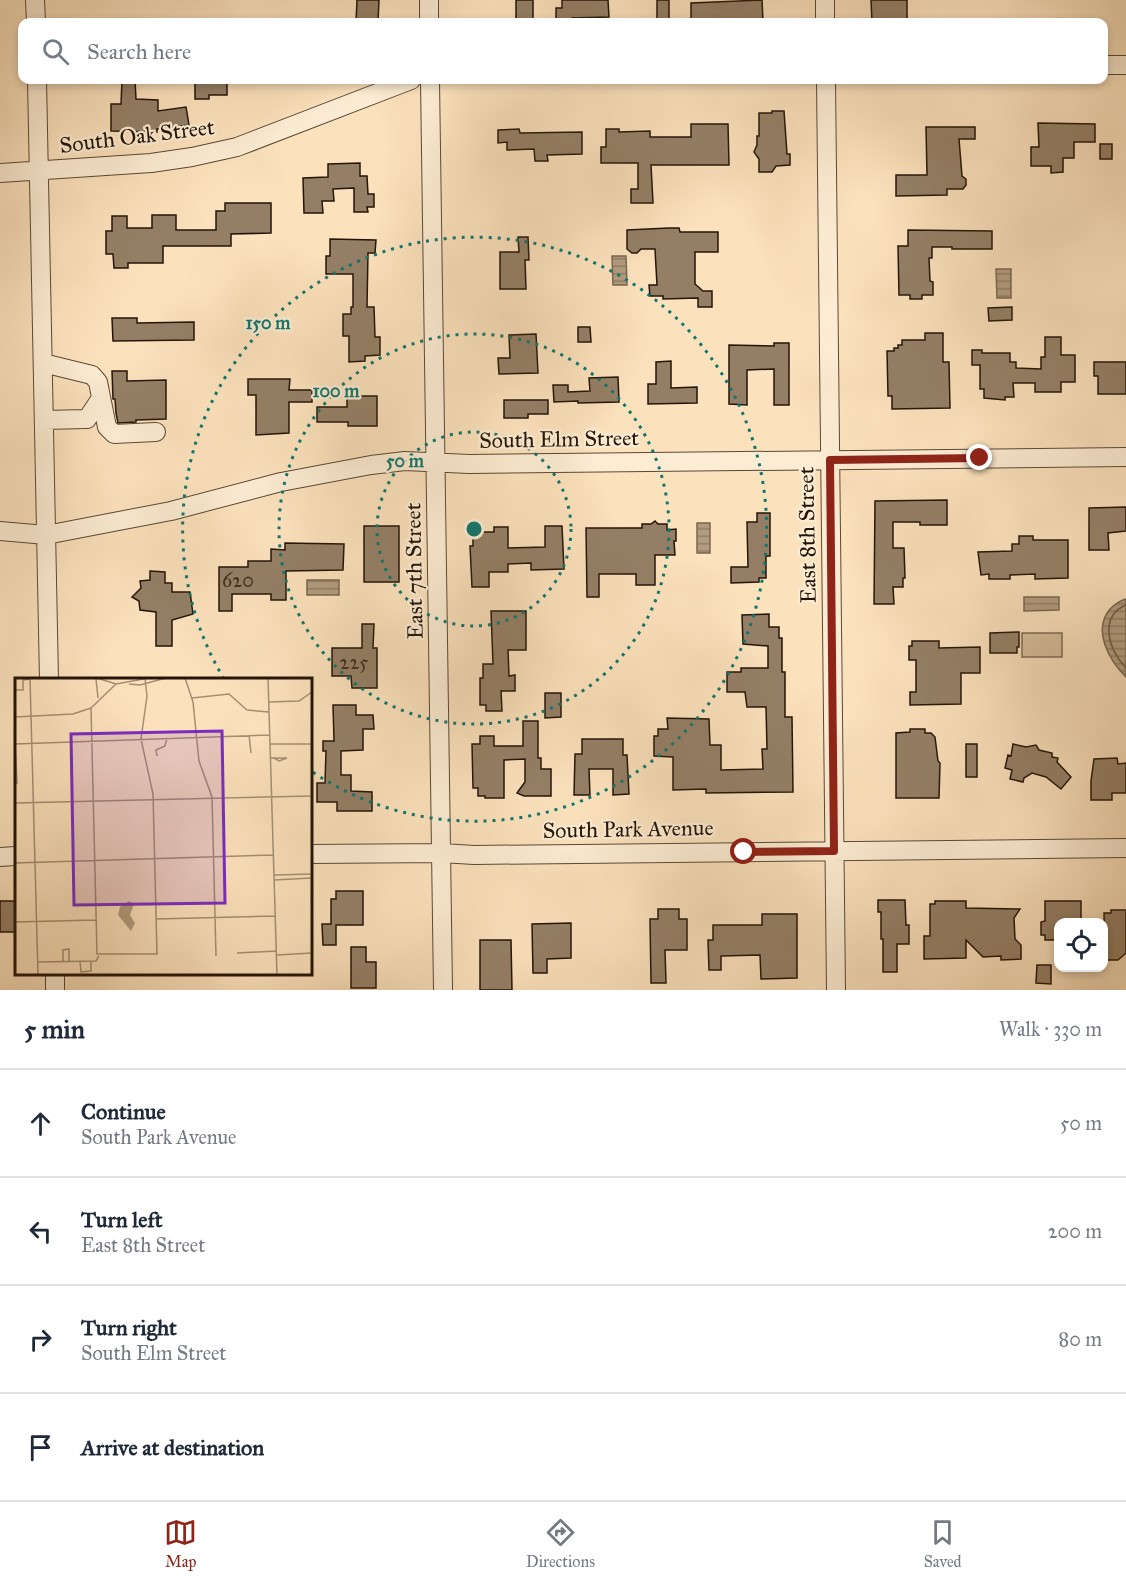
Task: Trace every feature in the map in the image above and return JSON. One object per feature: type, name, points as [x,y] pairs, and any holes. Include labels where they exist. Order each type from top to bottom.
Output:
[{"type":"street","points":[[35,0],[36,18]]},
{"type":"street","points":[[429,0],[429,18]]},
{"type":"street","points":[[825,0],[825,18]]},
{"type":"street","points":[[1108,65],[1126,65]]},
{"type":"street","points":[[37,84],[49,678]]},
{"type":"street","name":"South Oak Street","points":[[0,173],[151,163],[192,157],[237,147],[401,84]]},
{"type":"street","name":"East 7th Street","points":[[430,84],[443,990]]},
{"type":"street","name":"East 8th Street","points":[[826,84],[836,990]]},
{"type":"street","points":[[43,363],[92,375],[98,382],[107,427],[114,434],[156,432]]},
{"type":"street","points":[[44,420],[87,418],[101,398]]},
{"type":"street","name":"South Elm Street","points":[[0,531],[46,535],[171,511],[324,472],[405,461],[469,464],[1126,456]]},
{"type":"street","name":"South Park Avenue","points":[[312,854],[486,855],[1126,848]]},
{"type":"street","points":[[0,857],[15,856]]},
{"type":"street","points":[[55,975],[56,990]]},
{"type":"shaded area","points":[[1022,633],[1062,633],[1062,657],[1022,657]]},
{"type":"water","points":[[612,256],[626,256],[627,285],[613,285]]},
{"type":"water","points":[[996,269],[1011,269],[1011,298],[997,298]]},
{"type":"water","points":[[697,523],[710,523],[710,553],[697,553]]},
{"type":"water","points":[[307,580],[339,580],[339,595],[307,595]]},
{"type":"water","points":[[1024,597],[1059,597],[1059,610],[1024,611]]},
{"type":"water","points":[[1126,599],[1126,677],[1109,654],[1103,635],[1103,626],[1110,609]]},
{"type":"building","points":[[357,0],[379,0],[378,18],[356,18]]},
{"type":"building","points":[[516,0],[533,0],[533,18],[516,18]]},
{"type":"building","points":[[562,0],[608,0],[609,17],[556,18],[556,8],[562,8]]},
{"type":"building","points":[[657,0],[669,0],[669,18],[657,18]]},
{"type":"building","points":[[762,0],[763,18],[691,18],[691,3]]},
{"type":"building","points":[[871,0],[907,0],[907,18],[872,18]]},
{"type":"building","points":[[122,84],[135,84],[136,99],[158,100],[158,111],[186,107],[189,125],[157,129],[157,132],[111,131],[111,104],[121,104]]},
{"type":"building","points":[[195,84],[227,84],[227,95],[209,95],[209,99],[195,99]]},
{"type":"building","points":[[772,111],[784,111],[790,165],[776,166],[772,172],[759,172],[759,159],[754,152],[757,136],[759,136],[759,113],[772,113]]},
{"type":"building","points":[[1038,123],[1095,124],[1095,142],[1074,142],[1074,158],[1063,158],[1063,172],[1051,173],[1051,166],[1031,166],[1031,147],[1039,147]]},
{"type":"building","points":[[691,124],[728,124],[729,165],[651,165],[653,203],[631,203],[631,189],[638,189],[638,163],[601,163],[601,147],[606,147],[606,129],[619,129],[619,132],[650,131],[650,137],[691,137]]},
{"type":"building","points":[[926,127],[975,127],[975,139],[959,139],[962,176],[966,179],[966,185],[963,189],[947,189],[947,195],[896,196],[896,175],[927,175]]},
{"type":"building","points":[[519,129],[520,133],[582,132],[582,154],[547,155],[548,161],[535,161],[534,149],[507,150],[507,142],[498,143],[498,130]]},
{"type":"building","points":[[1100,144],[1112,144],[1112,159],[1100,159]]},
{"type":"building","points":[[360,163],[360,176],[367,176],[368,194],[374,194],[374,207],[367,207],[368,212],[354,212],[354,188],[333,189],[334,201],[322,201],[323,213],[304,213],[303,178],[328,177],[328,164]]},
{"type":"building","points":[[225,203],[271,203],[271,233],[231,234],[231,246],[163,246],[163,263],[128,263],[128,268],[114,268],[113,254],[106,254],[106,231],[112,231],[112,216],[127,216],[127,228],[152,228],[152,215],[176,215],[176,230],[216,230],[216,211],[225,211]]},
{"type":"building","points":[[679,228],[680,232],[718,232],[718,252],[695,252],[695,284],[703,291],[712,291],[712,307],[698,307],[698,298],[663,299],[663,296],[650,296],[649,285],[657,285],[655,249],[641,249],[637,253],[632,253],[627,249],[627,230]]},
{"type":"building","points":[[908,230],[992,231],[992,249],[932,247],[932,258],[929,258],[933,295],[922,295],[922,299],[910,299],[910,295],[899,295],[898,246],[908,246]]},
{"type":"building","points":[[518,237],[528,237],[529,260],[525,260],[526,289],[500,289],[500,252],[519,252]]},
{"type":"building","points":[[330,239],[376,240],[375,253],[368,253],[367,307],[374,307],[375,337],[380,337],[380,355],[365,356],[365,361],[349,362],[349,336],[343,336],[343,314],[351,314],[351,307],[353,307],[353,274],[326,274],[326,256],[330,256]]},
{"type":"building","points":[[1012,307],[1012,320],[989,321],[988,308]]},
{"type":"building","points":[[112,318],[137,318],[137,323],[194,322],[194,340],[113,341]]},
{"type":"building","points":[[578,327],[590,327],[591,342],[578,342]]},
{"type":"building","points":[[925,333],[943,333],[943,362],[949,362],[950,408],[892,409],[892,396],[888,396],[887,351],[894,351],[898,345],[902,345],[902,340],[925,340]]},
{"type":"building","points":[[536,334],[538,373],[499,374],[498,358],[510,358],[509,335]]},
{"type":"building","points":[[1045,337],[1061,337],[1061,355],[1075,355],[1075,382],[1061,382],[1061,392],[1035,392],[1035,383],[1013,383],[1014,397],[1005,397],[1005,400],[984,398],[984,389],[980,389],[980,365],[972,365],[972,350],[982,350],[982,353],[1010,353],[1010,362],[1016,362],[1016,368],[1041,369],[1041,357],[1045,357]]},
{"type":"building","points":[[774,343],[789,343],[789,405],[774,405],[774,369],[747,370],[747,405],[729,404],[729,345],[774,346]]},
{"type":"building","points":[[671,361],[671,388],[697,387],[697,403],[648,404],[648,384],[656,384],[656,362]]},
{"type":"building","points":[[1094,362],[1126,362],[1126,394],[1098,394],[1098,376],[1094,376]]},
{"type":"building","points":[[112,371],[127,371],[127,381],[166,380],[166,419],[118,423],[115,399],[113,399]]},
{"type":"building","points":[[618,377],[619,402],[554,402],[553,385],[568,385],[568,392],[590,391],[589,378]]},
{"type":"building","points":[[248,379],[290,379],[289,390],[312,390],[312,402],[289,402],[289,433],[256,435],[256,395],[248,395]]},
{"type":"building","points":[[347,396],[377,396],[377,426],[348,426],[348,422],[317,422],[317,407],[347,407]]},
{"type":"building","points":[[504,400],[548,400],[548,414],[528,414],[528,418],[504,418]]},
{"type":"building","points":[[947,500],[947,525],[893,522],[893,548],[904,548],[903,587],[893,587],[894,604],[874,604],[875,501]]},
{"type":"building","points":[[1126,507],[1126,531],[1108,533],[1109,550],[1089,550],[1089,508]]},
{"type":"building","points":[[757,513],[770,513],[770,556],[766,556],[766,578],[759,578],[759,582],[731,583],[731,567],[748,567],[747,522],[757,522]]},
{"type":"building","points":[[655,521],[658,524],[667,524],[667,530],[676,529],[676,541],[674,541],[675,555],[655,555],[655,585],[636,585],[636,574],[599,574],[599,597],[587,597],[586,528],[642,528],[642,524],[651,524]]},
{"type":"building","points":[[364,526],[399,526],[399,582],[364,582]]},
{"type":"building","points":[[545,526],[562,526],[564,569],[531,570],[531,563],[508,564],[508,572],[489,572],[489,587],[472,587],[470,546],[473,546],[473,532],[494,532],[494,527],[508,527],[508,548],[545,547]]},
{"type":"building","points":[[1019,536],[1033,536],[1033,540],[1068,540],[1068,578],[1035,579],[1035,574],[1010,575],[1010,579],[989,579],[989,574],[981,575],[978,552],[1012,551],[1012,544],[1019,544]]},
{"type":"building","points":[[285,543],[344,544],[343,570],[286,571],[286,600],[271,600],[271,594],[232,594],[232,611],[219,611],[219,567],[248,567],[248,561],[271,561],[271,549],[285,550]]},
{"type":"building","points":[[150,571],[165,572],[165,583],[172,583],[172,592],[190,592],[193,614],[172,620],[172,646],[156,646],[156,612],[140,610],[139,601],[132,597],[141,588],[140,581],[150,580]]},
{"type":"building","points":[[491,611],[526,611],[526,650],[508,650],[509,676],[515,675],[515,691],[501,691],[502,711],[486,711],[486,705],[480,705],[480,678],[483,678],[483,664],[493,664]]},
{"type":"building","points":[[769,614],[769,627],[779,627],[779,638],[782,638],[785,717],[792,717],[793,792],[706,793],[706,789],[673,790],[673,757],[654,756],[654,736],[658,736],[658,729],[668,729],[667,718],[709,719],[710,745],[721,745],[721,770],[763,769],[762,749],[767,749],[766,707],[747,707],[745,692],[727,692],[727,672],[741,672],[741,668],[768,668],[768,646],[743,644],[742,615]]},
{"type":"building","points":[[362,624],[374,624],[373,648],[377,648],[377,688],[352,688],[351,676],[332,676],[332,648],[362,648]]},
{"type":"building","points":[[1019,632],[1017,653],[990,653],[990,633]]},
{"type":"building","points":[[912,641],[939,641],[939,648],[980,647],[980,673],[961,673],[961,704],[910,705],[910,692],[916,692],[916,660],[909,660],[909,646],[912,646]]},
{"type":"building","points":[[545,693],[561,693],[561,717],[545,718]]},
{"type":"building","points":[[333,705],[356,705],[356,715],[373,715],[374,729],[363,729],[363,750],[341,751],[341,775],[351,775],[351,791],[372,792],[372,811],[337,811],[337,802],[317,802],[317,783],[325,783],[326,751],[323,751],[323,741],[334,741]]},
{"type":"building","points":[[523,721],[538,721],[538,758],[541,758],[541,769],[551,769],[551,796],[524,796],[517,793],[525,782],[525,759],[504,760],[504,798],[478,796],[478,788],[473,788],[472,744],[480,744],[480,736],[494,736],[494,746],[523,746]]},
{"type":"building","points":[[910,729],[925,729],[925,733],[931,733],[935,737],[940,763],[939,798],[896,798],[896,733],[910,732]]},
{"type":"building","points":[[582,739],[623,739],[623,755],[627,755],[629,794],[613,795],[613,769],[589,769],[590,795],[574,795],[575,754],[582,754]]},
{"type":"building","points":[[966,744],[977,744],[977,777],[966,777]]},
{"type":"building","points":[[1013,744],[1026,747],[1036,745],[1039,750],[1052,753],[1052,757],[1058,758],[1057,762],[1071,777],[1061,789],[1046,777],[1032,773],[1024,778],[1023,782],[1010,779],[1012,770],[1005,768],[1008,755],[1011,756]]},
{"type":"building","points":[[1117,758],[1118,764],[1126,763],[1126,793],[1112,793],[1112,800],[1091,800],[1094,759]]},
{"type":"building","points":[[336,891],[363,891],[363,925],[336,925],[336,945],[323,945],[322,924],[331,924],[331,899],[336,899]]},
{"type":"building","points":[[878,900],[905,900],[909,944],[897,944],[897,972],[883,972],[883,939],[881,939],[881,912],[878,912]]},
{"type":"building","points":[[0,901],[15,901],[15,932],[0,932]]},
{"type":"building","points":[[935,901],[966,901],[966,908],[1020,909],[1014,918],[1015,939],[1021,945],[1021,959],[1001,960],[1001,956],[983,957],[966,940],[966,958],[924,959],[924,936],[930,936],[930,904],[935,904]]},
{"type":"building","points":[[1045,901],[1081,901],[1081,918],[1054,918],[1054,940],[1045,940],[1045,935],[1041,935],[1041,922],[1045,921]]},
{"type":"building","points":[[658,909],[679,909],[679,919],[687,919],[687,950],[665,950],[666,983],[651,983],[650,919],[658,919]]},
{"type":"building","points":[[1111,910],[1126,910],[1126,953],[1118,960],[1108,960],[1108,918],[1104,918],[1104,913],[1111,913]]},
{"type":"building","points":[[762,914],[797,914],[797,978],[761,979],[760,955],[721,956],[721,970],[709,970],[708,940],[713,940],[713,925],[762,925]]},
{"type":"building","points":[[571,923],[571,958],[547,959],[547,973],[533,973],[532,924]]},
{"type":"building","points":[[480,940],[511,940],[512,990],[480,990]]},
{"type":"building","points":[[351,947],[366,947],[366,962],[376,962],[376,988],[351,988]]},
{"type":"building","points":[[1037,965],[1051,965],[1051,984],[1036,983]]},
{"type":"route","points":[[744,852],[834,851],[830,460],[980,458]]}]
